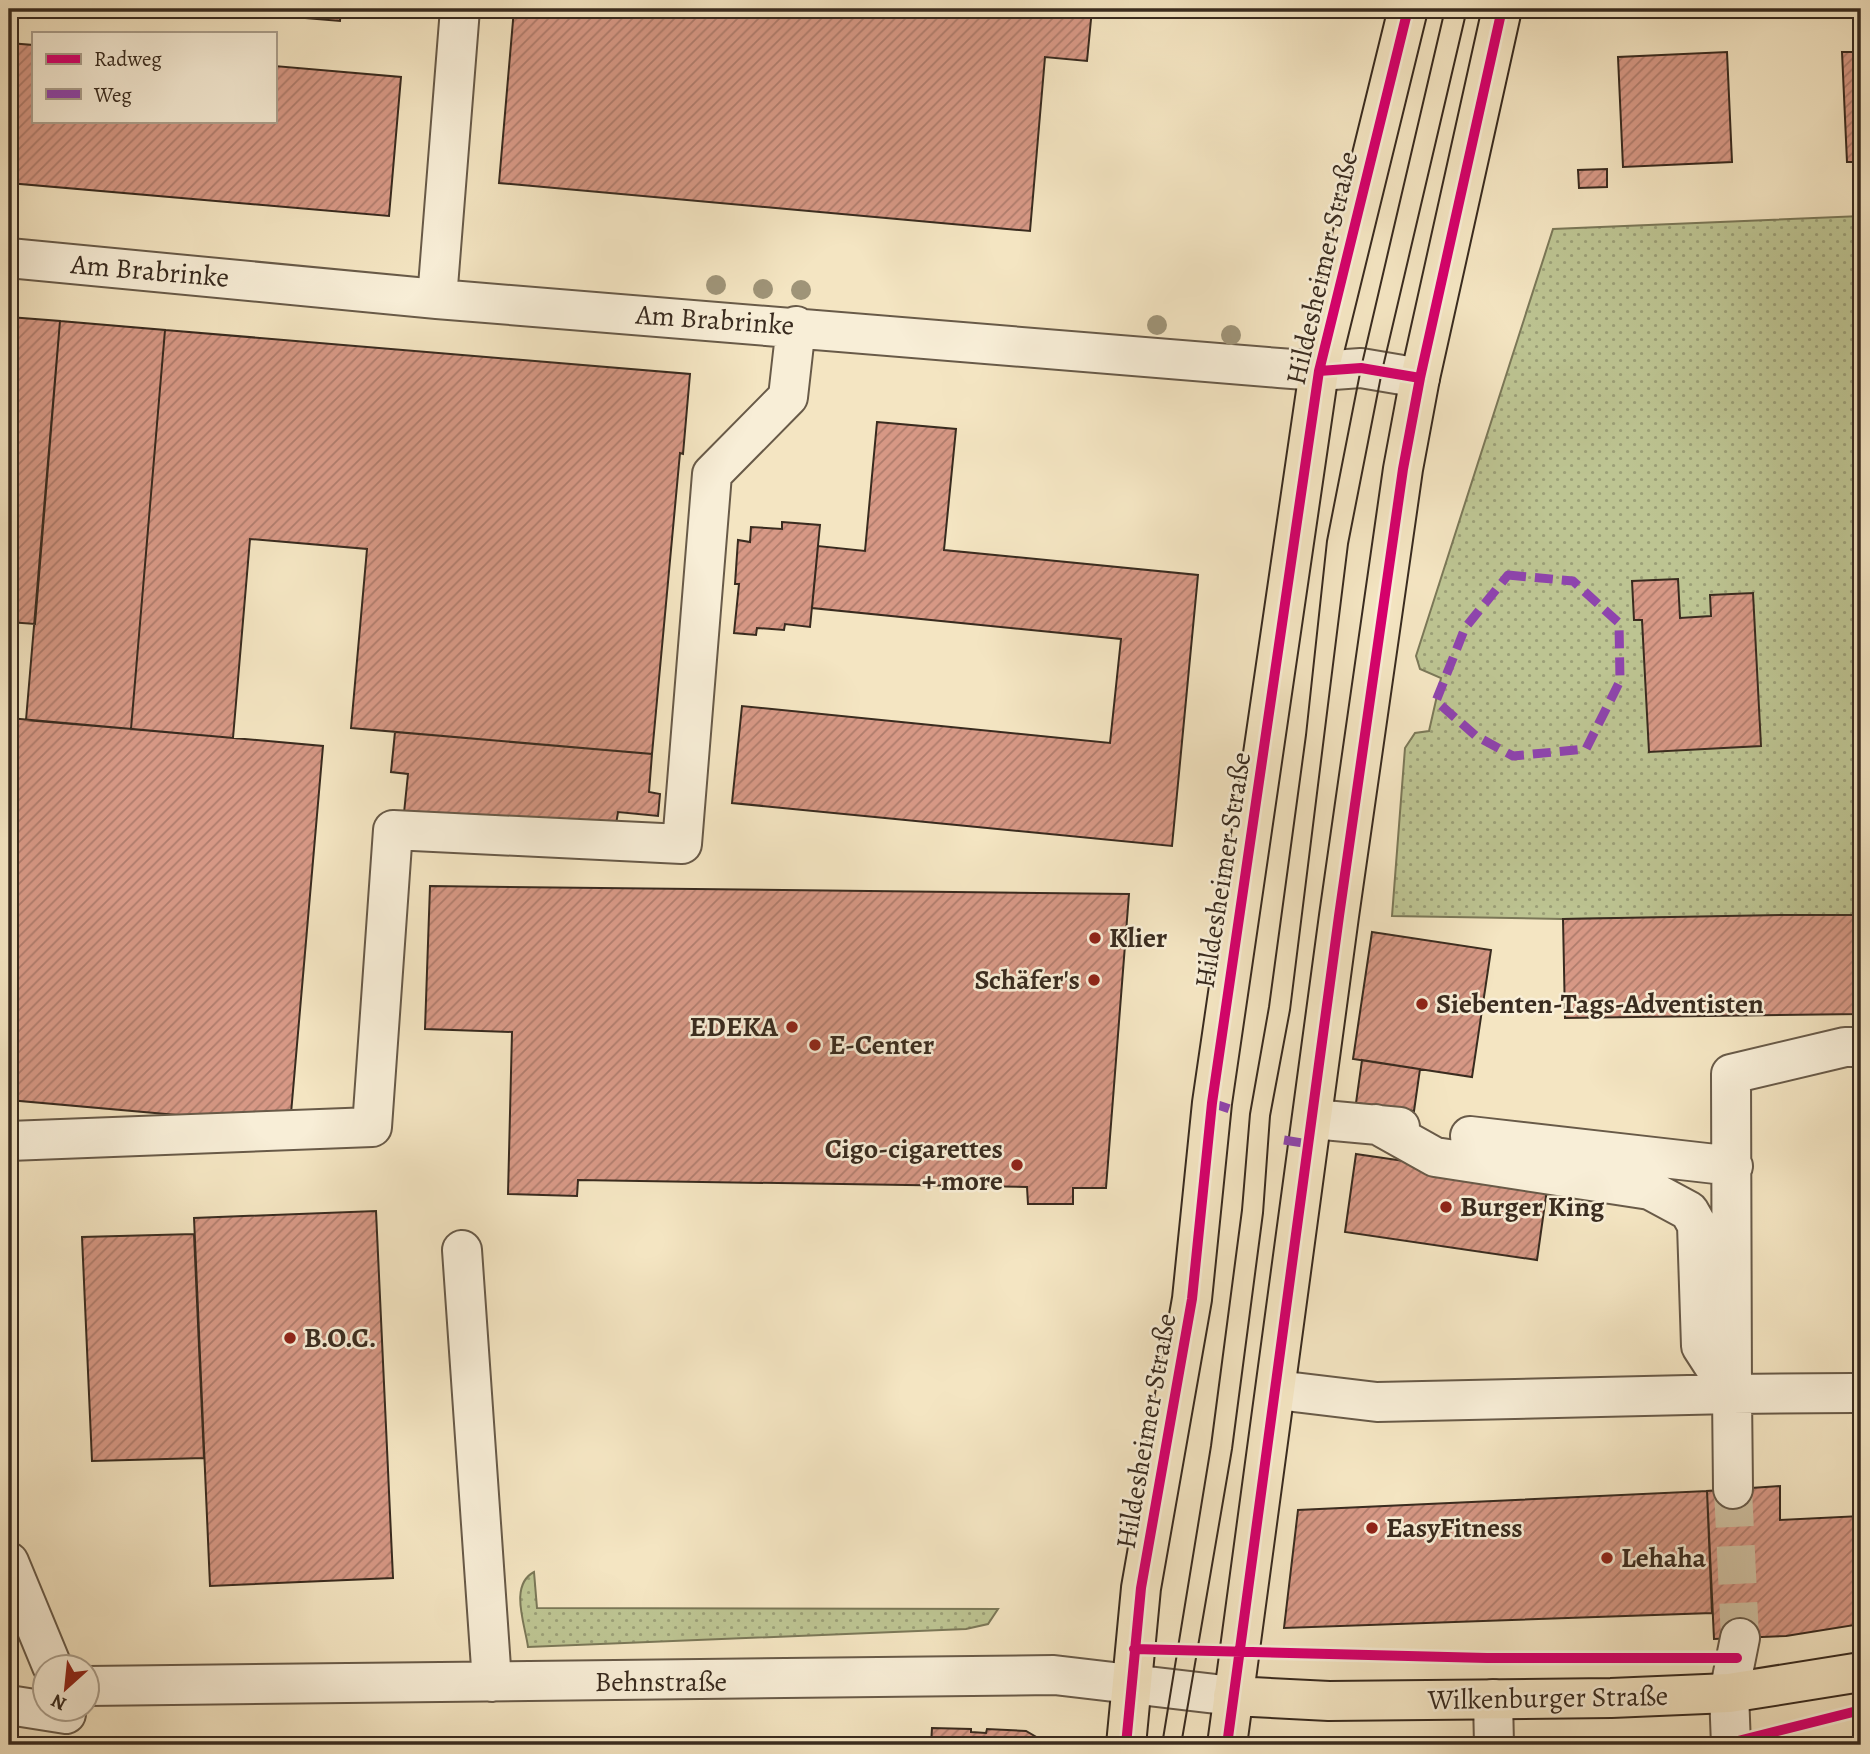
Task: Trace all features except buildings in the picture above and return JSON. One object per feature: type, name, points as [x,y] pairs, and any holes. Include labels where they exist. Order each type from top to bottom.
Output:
[{"type":"main road","name":"Hildesheimer Straße","points":[[1126,1745],[1141,1588],[1192,1299],[1212,1103],[1319,371],[1408,9]]},
{"type":"main road","points":[[1227,1745],[1378,642],[1420,378],[1502,9]]},
{"type":"main road","name":"Wilkenburger Straße","points":[[1233,1696],[1329,1701],[1729,1693],[1861,1672]]},
{"type":"street","points":[[437,299],[460,9]]},
{"type":"street","name":"Am Brabrinke","points":[[9,258],[437,299],[796,326],[1319,371],[1361,368],[1420,378]]},
{"type":"street","points":[[9,1141],[372,1127],[393,830],[682,844],[712,474],[788,397],[796,326]]},
{"type":"street","points":[[1733,1489],[1731,1074],[1845,1047],[1861,1047]]},
{"type":"street","points":[[1313,1119],[1732,1166]]},
{"type":"street","points":[[1376,1124],[1435,1157],[1650,1190],[1689,1211],[1698,1225],[1701,1346],[1731,1394]]},
{"type":"street","points":[[461,1250],[492,1682]]},
{"type":"street","points":[[1277,1390],[1377,1402],[1853,1393]]},
{"type":"street","points":[[9,1562],[46,1652]]},
{"type":"street","points":[[1731,1745],[1729,1693],[1740,1638]]},
{"type":"street","name":"Behnstraße","points":[[102,1711],[492,1682],[1054,1675],[1233,1696]]},
{"type":"street","points":[[1493,1699],[1494,1745]]},
{"type":"street","name":"Behnstraße","points":[[9,1704],[32,1707]]},
{"type":"green space","points":[[1861,216],[1861,915],[1563,919],[1392,916],[1405,748],[1415,733],[1429,731],[1441,678],[1420,669],[1416,656],[1553,229]]},
{"type":"green space","points":[[534,1572],[537,1608],[998,1609],[988,1624],[966,1629],[528,1647],[520,1595],[526,1578]]},
{"type":"tunnel","points":[[1733,1489],[1740,1638]]},
{"type":"tram line","points":[[1162,1745],[1211,1446],[1242,1210],[1250,1114],[1269,1007],[1306,735],[1327,541],[1361,368],[1445,9]]},
{"type":"tram line","points":[[1181,1745],[1232,1449],[1263,1213],[1270,1116],[1290,1010],[1348,544],[1382,371],[1467,9]]},
{"type":"marked path","points":[[1508,575],[1573,581],[1619,623],[1620,681],[1586,749],[1513,756],[1476,736],[1436,701],[1465,628],[1508,575]]},
{"type":"marked path","points":[[1212,1103],[1233,1110]]},
{"type":"marked path","points":[[1284,1140],[1309,1144]]},
{"type":"cycle path","points":[[1126,1745],[1141,1588],[1192,1299],[1212,1103],[1319,371],[1408,9]]},
{"type":"cycle path","points":[[1227,1745],[1339,916],[1403,469],[1420,378],[1502,9]]},
{"type":"cycle path","points":[[1319,371],[1361,368],[1420,378]]},
{"type":"cycle path","points":[[1134,1649],[1487,1658],[1737,1658]]},
{"type":"cycle path","points":[[1722,1745],[1861,1710]]},
{"type":"place","name":"Klier","points":[[1095,938]]},
{"type":"place","name":"Schäfer's","points":[[1094,980]]},
{"type":"place","name":"Siebenten-Tags-Adventisten","points":[[1422,1004]]},
{"type":"place","name":"EDEKA","points":[[792,1027]]},
{"type":"place","name":"E-Center","points":[[815,1045]]},
{"type":"place","name":"Cigo-cigarettes + more","points":[[1017,1165]]},
{"type":"place","name":"Burger King","points":[[1446,1207]]},
{"type":"place","name":"B.O.C.","points":[[290,1338]]},
{"type":"place","name":"EasyFitness","points":[[1372,1528]]},
{"type":"place","name":"Lehaha","points":[[1607,1558]]}]
